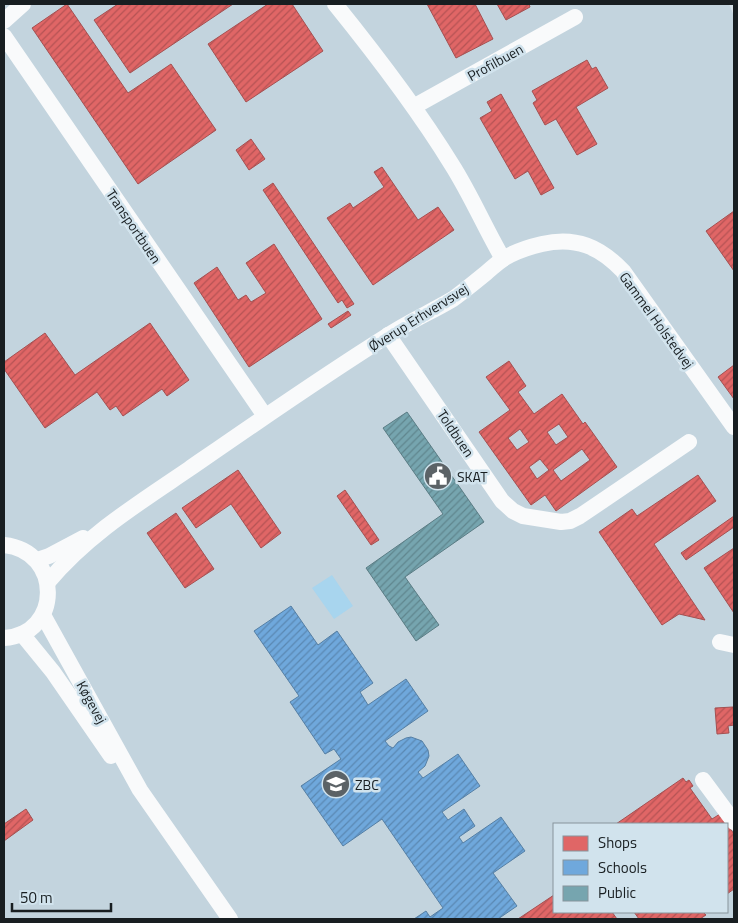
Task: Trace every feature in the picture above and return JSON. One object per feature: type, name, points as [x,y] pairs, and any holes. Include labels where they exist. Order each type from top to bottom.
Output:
[{"type":"street","points":[[4,21],[23,4]]},
{"type":"street","points":[[335,4],[383,62],[415,106],[453,167],[502,259]]},
{"type":"street","name":"Profilbuen","points":[[415,106],[575,17]]},
{"type":"street","name":"Transportbuen","points":[[4,36],[265,416]]},
{"type":"street","name":"Gammel Holstedvej","points":[[502,259],[529,247],[557,241],[586,245],[599,250],[611,258],[623,271],[734,427]]},
{"type":"street","name":"Øverup Erhvervsvej","points":[[37,560],[49,556],[103,528],[388,334],[453,298],[502,259]]},
{"type":"street","name":"Toldbuen","points":[[388,334],[502,501],[522,516],[561,522],[580,516],[689,442]]},
{"type":"street","name":"Øverup Erhvervsvej","points":[[48,582],[64,564],[103,528]]},
{"type":"street","points":[[4,545],[21,549],[37,560],[44,570],[48,582],[48,599],[43,615],[34,626],[22,634],[4,638]]},
{"type":"street","name":"Køgevej","points":[[43,615],[140,790]]},
{"type":"street","name":"Køgevej","points":[[22,634],[53,672],[108,752],[140,790],[230,919]]},
{"type":"street","points":[[703,780],[734,822]]},
{"type":"shaded area","points":[[4,4],[729,4],[734,16],[734,919],[4,919]]},
{"type":"shaded area","points":[[332,575],[353,606],[334,619],[312,588]]},
{"type":"building: Shops","points":[[67,4],[128,93],[171,64],[216,130],[138,184],[32,28]]},
{"type":"building: Shops","points":[[118,4],[233,4],[130,73],[94,20]]},
{"type":"building: Shops","points":[[268,4],[292,4],[323,51],[246,102],[208,44]]},
{"type":"building: Shops","points":[[427,4],[475,4],[493,39],[456,58]]},
{"type":"building: Shops","points":[[497,4],[529,4],[530,7],[506,20]]},
{"type":"building: Shops","points":[[587,60],[592,69],[596,67],[608,88],[576,107],[597,144],[577,155],[556,119],[545,125],[533,103],[537,100],[532,91]]},
{"type":"building: Shops","points":[[501,94],[554,188],[541,195],[528,171],[515,179],[480,118],[492,111],[487,102]]},
{"type":"building: Shops","points":[[251,139],[265,159],[249,170],[236,150]]},
{"type":"building: Shops","points":[[382,167],[418,220],[438,207],[454,230],[373,285],[327,218],[350,203],[353,208],[384,187],[374,172]]},
{"type":"building: Shops","points":[[273,183],[354,304],[347,308],[342,300],[338,303],[263,190]]},
{"type":"building: Shops","points":[[734,211],[734,271],[706,231]]},
{"type":"building: Shops","points":[[274,244],[322,319],[249,367],[194,283],[217,267],[238,300],[246,295],[251,302],[266,293],[246,263]]},
{"type":"building: Shops","points":[[348,311],[351,315],[331,328],[328,324]]},
{"type":"building: Shops","points":[[150,323],[189,380],[167,396],[162,389],[123,416],[116,406],[110,410],[97,392],[45,428],[4,369],[4,362],[45,333],[75,375]]},
{"type":"building: Shops","points":[[509,361],[526,386],[518,392],[534,414],[562,394],[583,424],[585,422],[617,467],[556,511],[545,495],[531,505],[479,432],[510,410],[486,377]],"holes":[[[559,424],[568,437],[556,445],[547,432]],[[520,429],[529,442],[517,450],[508,438]],[[582,449],[590,460],[561,481],[553,470]],[[540,459],[549,470],[537,479],[529,467]]]},
{"type":"building: Shops","points":[[734,365],[734,399],[718,377]]},
{"type":"building: Shops","points":[[238,470],[281,533],[261,548],[231,504],[196,528],[182,508]]},
{"type":"building: Shops","points":[[698,475],[716,501],[654,544],[705,620],[679,614],[662,625],[599,532],[632,509],[637,516]]},
{"type":"building: Shops","points":[[345,490],[379,540],[371,545],[337,496]]},
{"type":"building: Shops","points":[[176,513],[214,569],[185,588],[147,533]]},
{"type":"building: Shops","points":[[734,516],[734,527],[686,560],[681,553]]},
{"type":"building: Shops","points":[[734,548],[734,613],[704,568]]},
{"type":"building: Shops","points":[[733,707],[734,725],[728,726],[729,733],[717,734],[715,708]]},
{"type":"building: Shops","points":[[683,778],[686,782],[689,780],[693,786],[690,788],[712,819],[720,814],[726,823],[617,823]]},
{"type":"building: Shops","points":[[26,809],[33,820],[4,841],[4,824]]},
{"type":"building: Shops","points":[[728,825],[734,834],[734,889],[728,893]]},
{"type":"building: Shops","points":[[553,896],[553,913],[613,913],[617,919],[518,919]]},
{"type":"building: Shops","points":[[635,913],[704,913],[706,915],[700,919],[639,919]]},
{"type":"building: Schools","points":[[291,606],[318,645],[337,631],[373,683],[360,692],[368,705],[406,679],[428,711],[385,741],[393,748],[398,742],[406,738],[411,737],[422,741],[428,750],[429,756],[425,766],[418,772],[423,778],[458,754],[480,786],[442,812],[448,820],[464,809],[475,826],[459,837],[463,843],[501,817],[525,851],[493,873],[517,906],[498,919],[414,919],[426,911],[430,917],[443,908],[382,819],[343,846],[301,786],[341,759],[334,749],[325,754],[290,702],[299,696],[254,631]]},
{"type":"building: Public","points":[[407,412],[484,522],[405,577],[439,625],[416,641],[366,568],[443,514],[383,428]]},
{"type":"place","name":"SKAT","points":[[438,476]]},
{"type":"place","name":"ZBC","points":[[336,784]]}]
